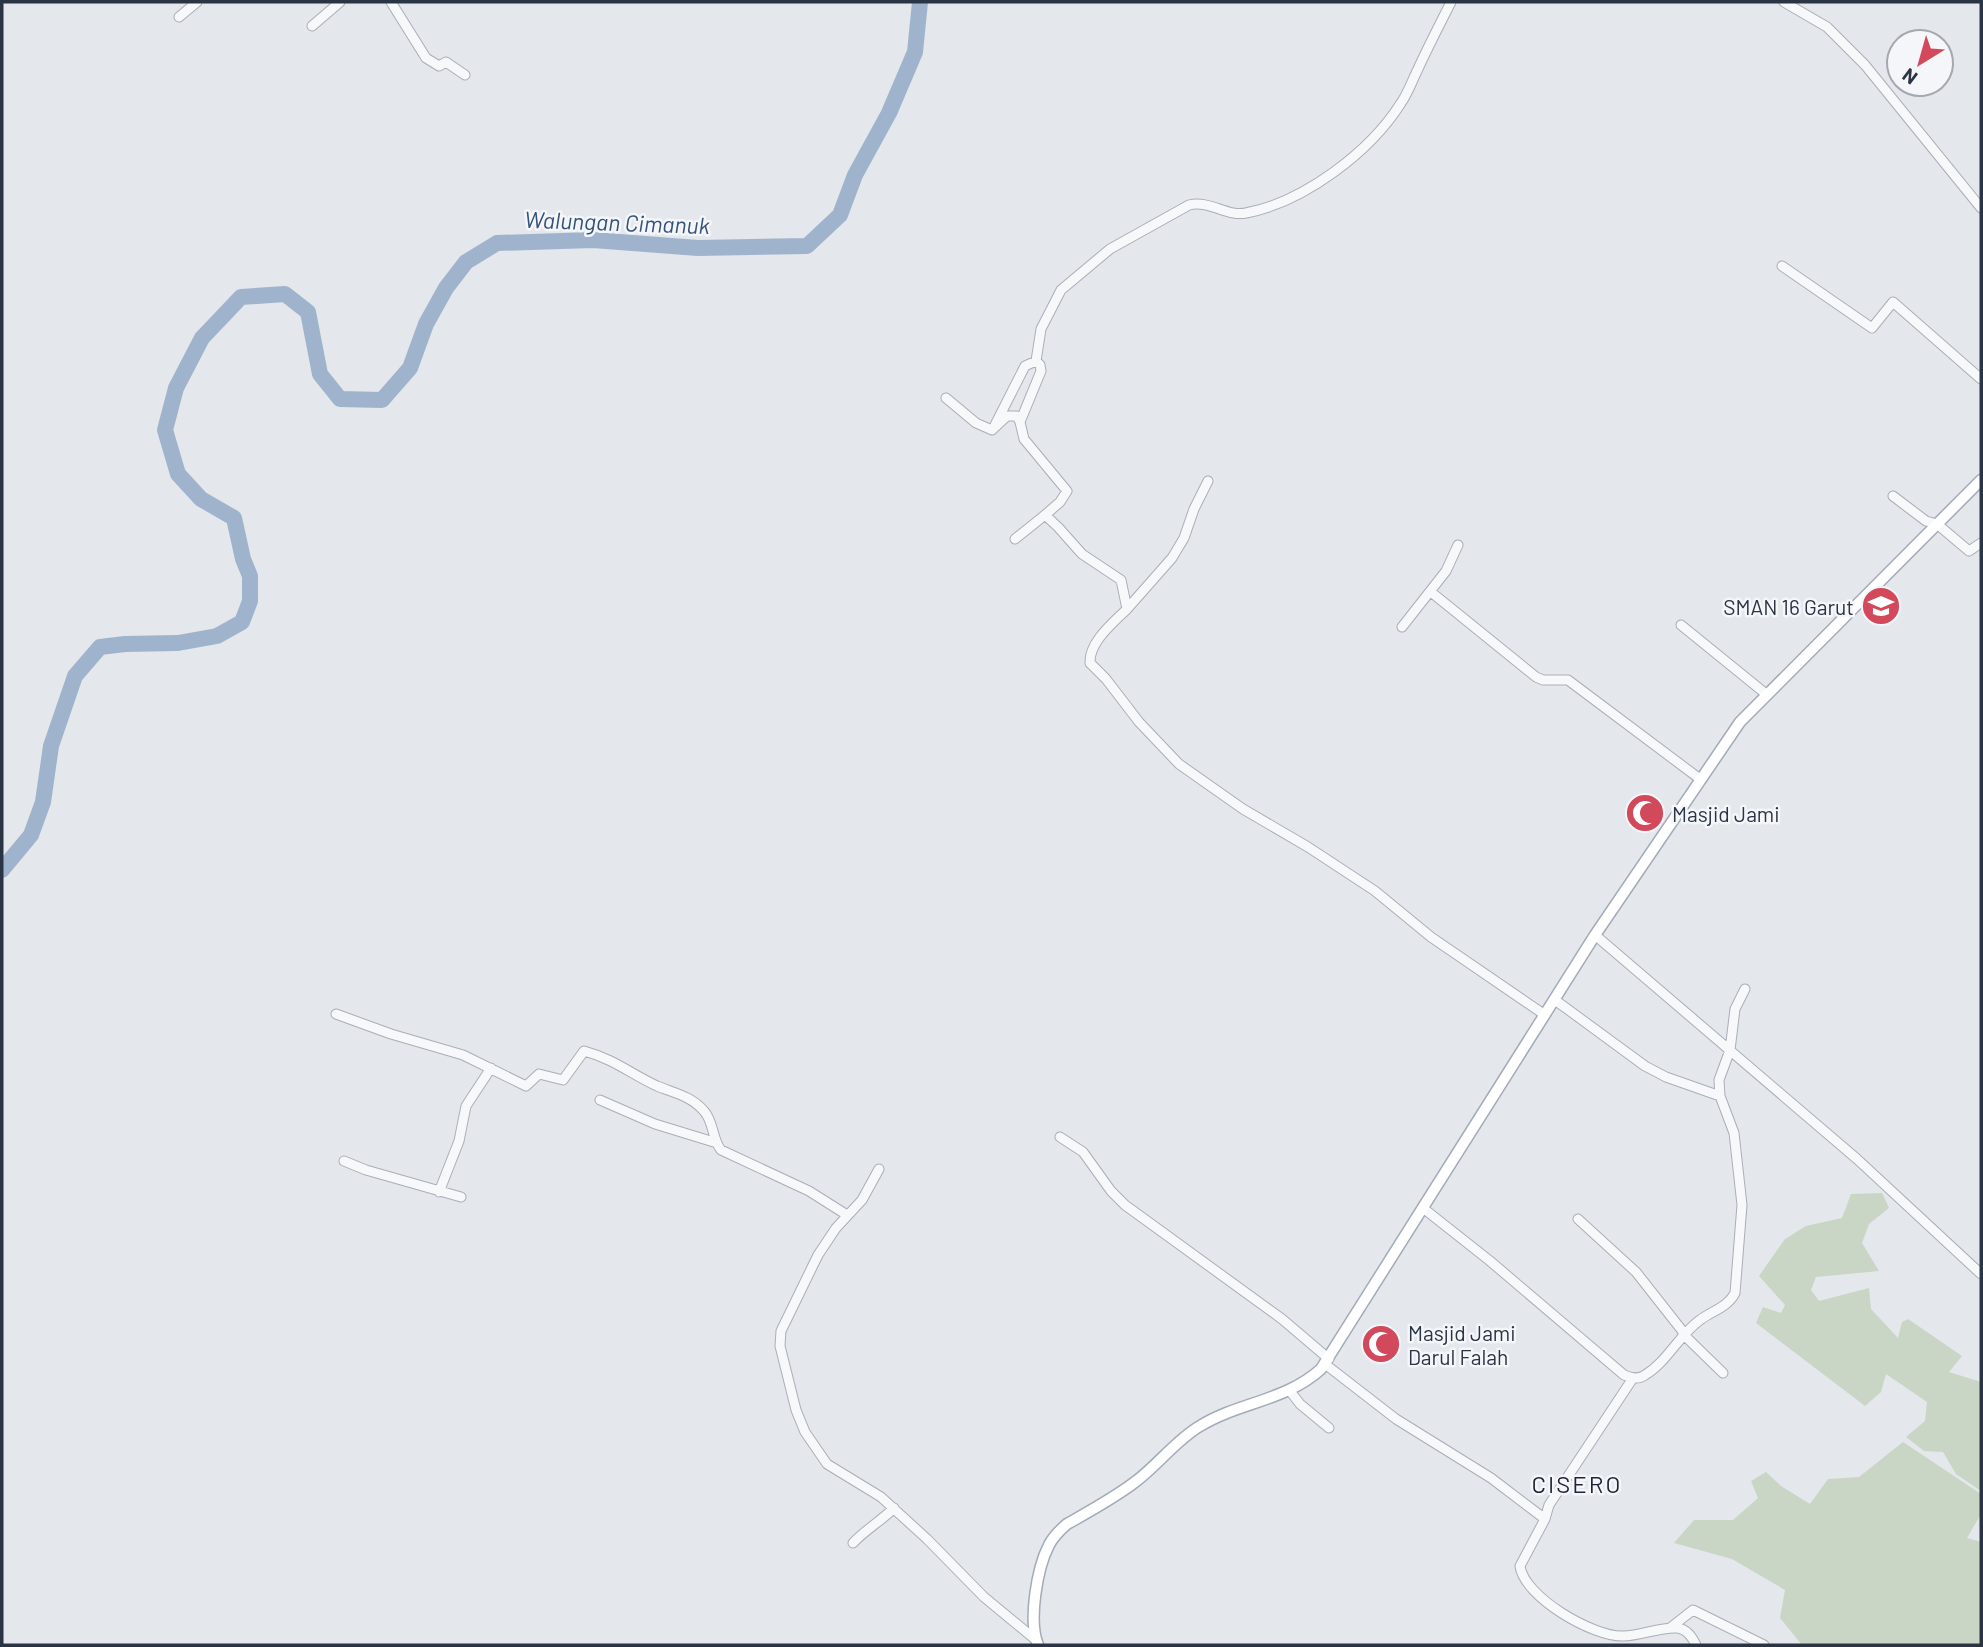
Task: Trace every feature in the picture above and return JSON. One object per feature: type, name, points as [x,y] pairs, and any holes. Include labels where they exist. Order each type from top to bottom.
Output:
[{"type":"main road","points":[[1037,1642],[1034,1614],[1040,1571],[1049,1544],[1067,1524],[1135,1482],[1203,1424],[1290,1391],[1311,1379],[1327,1361],[1595,935],[1740,722],[1981,480]]},
{"type":"street","points":[[179,17],[197,2]]},
{"type":"street","points":[[312,26],[340,2]]},
{"type":"street","points":[[391,2],[426,58],[439,66],[449,64],[465,75]]},
{"type":"street","points":[[1035,361],[1040,333],[1057,294],[1111,249],[1193,204],[1215,206],[1238,214],[1282,201],[1327,176],[1360,150],[1401,104],[1451,2]]},
{"type":"street","points":[[1784,2],[1827,27],[1865,65],[1981,208]]},
{"type":"street","points":[[1782,266],[1872,328],[1893,302],[1981,379]]},
{"type":"street","points":[[1020,422],[1041,372],[1041,367],[1035,361]]},
{"type":"street","points":[[992,430],[1023,368],[1035,361]]},
{"type":"street","points":[[946,398],[976,423],[992,430]]},
{"type":"street","points":[[992,430],[1011,414],[1017,416],[1022,436],[1067,491],[1060,502],[1015,538]]},
{"type":"street","points":[[1208,481],[1184,538],[1172,558],[1095,644],[1090,663],[1139,722],[1179,764],[1243,809],[1308,846],[1375,891],[1431,937],[1545,1015]]},
{"type":"street","points":[[1893,496],[1926,521],[1937,524],[1969,551],[1981,543]]},
{"type":"street","points":[[1045,515],[1082,554],[1121,580],[1127,609]]},
{"type":"street","points":[[1402,627],[1447,569],[1458,545]]},
{"type":"street","points":[[1431,592],[1536,677],[1543,680],[1568,680],[1700,779]]},
{"type":"street","points":[[1681,625],[1766,694]]},
{"type":"street","points":[[1595,935],[1857,1158],[1981,1274]]},
{"type":"street","points":[[1423,1208],[1624,1375],[1633,1378],[1646,1374],[1683,1334],[1730,1302],[1737,1287],[1742,1205],[1734,1133],[1720,1096],[1719,1080],[1730,1050],[1735,1009],[1745,989]]},
{"type":"street","points":[[1555,1000],[1645,1066],[1666,1077],[1720,1096]]},
{"type":"street","points":[[336,1014],[381,1031],[464,1055],[528,1086],[540,1074],[562,1080],[584,1051],[614,1061],[658,1087],[676,1091],[698,1105],[712,1122],[721,1150],[816,1195],[847,1215]]},
{"type":"street","points":[[439,1192],[458,1141],[467,1103],[491,1068]]},
{"type":"street","points":[[600,1100],[655,1124],[717,1143]]},
{"type":"street","points":[[1060,1137],[1083,1152],[1111,1191],[1125,1205],[1282,1319],[1396,1419],[1491,1478],[1545,1519]]},
{"type":"street","points":[[344,1161],[366,1170],[461,1197]]},
{"type":"street","points":[[879,1169],[862,1200],[847,1215],[818,1255],[781,1331],[780,1346],[796,1410],[805,1432],[827,1464],[868,1488],[894,1508],[984,1597],[1037,1642]]},
{"type":"street","points":[[1578,1219],[1636,1272],[1683,1334],[1723,1373]]},
{"type":"street","points":[[1633,1378],[1549,1505],[1545,1519],[1520,1566],[1523,1575],[1547,1601],[1583,1626],[1602,1634],[1624,1636],[1670,1629],[1685,1630],[1696,1645]]},
{"type":"street","points":[[1290,1391],[1300,1404],[1329,1428]]},
{"type":"street","points":[[853,1543],[861,1534],[875,1527],[894,1508]]},
{"type":"street","points":[[1670,1629],[1693,1610],[1765,1645]]},
{"type":"green space","points":[[1882,1193],[1889,1208],[1869,1224],[1862,1243],[1879,1271],[1816,1277],[1811,1290],[1819,1301],[1869,1288],[1871,1309],[1898,1338],[1902,1322],[1908,1319],[1962,1356],[1949,1372],[1981,1382],[1981,1491],[1956,1474],[1943,1452],[1924,1451],[1906,1437],[1925,1421],[1927,1402],[1886,1374],[1881,1392],[1865,1406],[1756,1323],[1763,1307],[1781,1313],[1785,1305],[1759,1276],[1785,1239],[1806,1226],[1842,1218],[1851,1194]]},
{"type":"green space","points":[[1903,1442],[1981,1494],[1981,1514],[1967,1538],[1981,1542],[1979,1645],[1802,1645],[1780,1618],[1785,1590],[1732,1559],[1674,1543],[1694,1520],[1733,1520],[1758,1498],[1751,1481],[1766,1472],[1781,1486],[1810,1504],[1828,1479],[1859,1477]]},
{"type":"waterway","name":"Walungan Cimanuk","points":[[2,870],[31,835],[43,802],[51,746],[75,676],[100,647],[178,643],[217,636],[242,622],[250,601],[250,576],[243,559],[234,518],[201,499],[178,474],[165,430],[176,388],[202,338],[241,297],[285,294],[308,312],[320,374],[340,399],[382,400],[410,368],[426,324],[446,288],[466,262],[497,243],[593,240],[698,248],[807,246],[840,215],[855,175],[889,113],[915,52],[920,2]]},
{"type":"place","name":"SMAN 16 Garut","points":[[1881,606]]},
{"type":"place","name":"Masjid Jami","points":[[1645,813]]},
{"type":"place","name":"Masjid Jami Darul Falah","points":[[1381,1344]]},
{"type":"district","name":"CISERO","points":[[1577,1483]]}]
